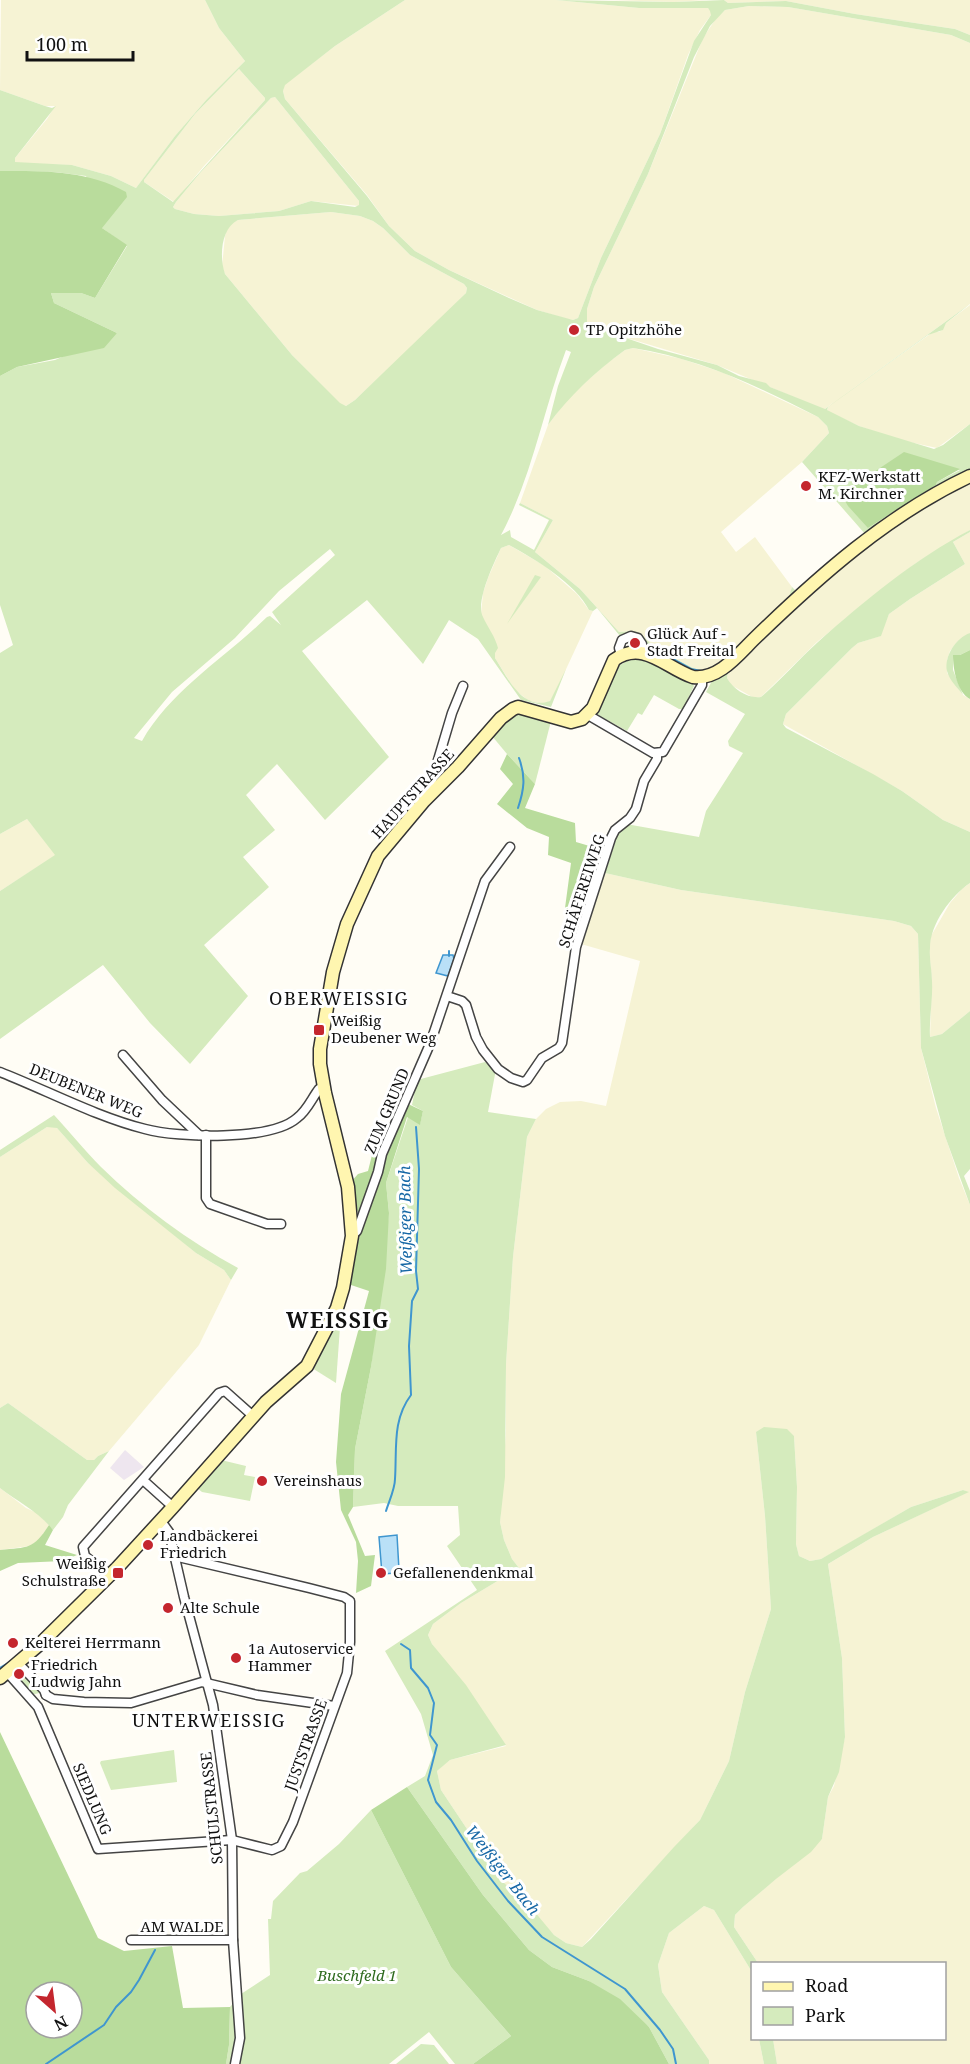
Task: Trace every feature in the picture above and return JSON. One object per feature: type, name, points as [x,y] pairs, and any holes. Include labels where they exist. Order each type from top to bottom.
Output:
[{"type":"street","points":[[657,754],[632,742],[588,715],[614,660],[621,655],[642,652],[686,674],[702,678],[724,668],[834,566],[869,538],[925,500],[970,476]]},
{"type":"street","name":"SCHÄFEREIWEG","points":[[447,996],[462,1001],[466,1005],[476,1037],[483,1050],[498,1069],[511,1078],[523,1082],[527,1080],[542,1058],[559,1048],[562,1043],[576,947],[611,838],[615,830],[630,818],[636,809],[644,782],[657,759],[657,754],[663,752],[702,686],[702,678]]},
{"type":"street","points":[[435,790],[430,787],[452,713],[463,686]]},
{"type":"street","name":"HAUPTSTRASSE","points":[[4,1675],[109,1575],[161,1521],[266,1402],[307,1366],[337,1308],[352,1236],[348,1187],[324,1088],[320,1049],[333,972],[347,924],[378,856],[501,718],[513,709],[523,707],[571,722],[588,715]]},
{"type":"street","name":"ZUM GRUND","points":[[352,1236],[357,1231],[382,1154],[422,1063],[485,881],[510,847]]},
{"type":"street","name":"DEUBENER WEG","points":[[123,1055],[162,1100],[203,1135]]},
{"type":"street","name":"DEUBENER WEG","points":[[0,1072],[146,1130],[203,1135],[244,1135],[282,1127],[297,1119],[319,1089],[324,1088]]},
{"type":"street","points":[[203,1135],[206,1198],[210,1204],[267,1224],[281,1224]]},
{"type":"street","points":[[109,1575],[85,1556],[83,1547],[221,1391],[225,1391],[253,1416]]},
{"type":"street","points":[[143,1480],[173,1507]]},
{"type":"street","name":"SCHULSTRASSE","points":[[161,1521],[169,1532],[214,1713],[232,1840],[233,1940],[240,2038],[234,2064]]},
{"type":"street","name":"JUSTSTRASSE","points":[[174,1556],[309,1588],[350,1601],[347,1673],[293,1822],[281,1846],[272,1850],[232,1840]]},
{"type":"street","points":[[18,1663],[46,1695],[53,1699],[121,1704],[142,1701],[202,1682],[257,1695],[334,1706]]},
{"type":"street","name":"SIEDLUNG","points":[[4,1675],[36,1703],[98,1849],[232,1840]]},
{"type":"street","points":[[36,1703],[46,1695]]},
{"type":"street","name":"AM WALDE","points":[[131,1940],[233,1940]]},
{"type":"shaded area","points":[[1,0],[205,0],[219,28],[245,61],[207,99],[175,136],[136,188],[111,176],[72,165],[18,164],[15,158],[55,106],[45,106],[0,90]]},
{"type":"shaded area","points":[[405,0],[556,0],[639,8],[708,8],[711,11],[711,15],[700,30],[688,55],[660,134],[601,258],[578,318],[567,319],[537,310],[449,270],[415,251],[389,226],[367,195],[285,99],[284,85],[335,46]]},
{"type":"shaded area","points":[[609,0],[707,0],[674,2]]},
{"type":"shaded area","points":[[724,0],[970,0],[970,35],[955,29],[786,1],[728,3]]},
{"type":"shaded area","points":[[749,6],[788,7],[951,35],[970,43],[970,304],[837,400],[933,332],[942,330],[946,323],[970,305],[970,424],[937,448],[900,440],[859,426],[827,410],[835,401],[822,409],[717,365],[607,332],[586,322],[587,309],[594,287],[648,174],[703,38],[717,17],[725,10]]},
{"type":"shaded area","points":[[239,69],[265,100],[174,202],[144,180],[195,114]]},
{"type":"shaded area","points":[[275,97],[359,201],[359,206],[311,201],[279,211],[219,216],[194,214],[175,209],[173,207],[176,202],[200,173],[271,98]]},
{"type":"shaded area","points":[[331,212],[360,216],[373,221],[410,255],[464,284],[467,288],[466,293],[439,321],[346,406],[340,404],[292,355],[225,274],[222,267],[225,236],[231,223],[238,220]]},
{"type":"shaded area","points":[[633,348],[682,359],[724,373],[818,417],[827,426],[829,433],[802,462],[721,532],[736,552],[755,537],[792,587],[790,597],[711,669],[693,668],[655,648],[642,635],[633,631],[619,632],[580,589],[535,552],[553,520],[520,503],[548,425],[571,395],[606,364],[625,350]]},
{"type":"shaded area","points":[[970,484],[970,530],[916,563],[878,592],[817,642],[761,697],[754,698],[731,685],[727,678],[728,674],[843,565],[872,542],[929,504]]},
{"type":"shaded area","points":[[970,532],[970,633],[957,642],[950,651],[947,673],[963,695],[970,699],[970,832],[943,820],[902,791],[783,724],[786,714],[852,648],[858,643],[880,636],[889,614],[965,564],[953,542]]},
{"type":"shaded area","points":[[509,545],[545,566],[577,594],[589,610],[593,611],[555,693],[550,701],[544,704],[529,701],[515,690],[495,658],[481,615],[483,593],[488,578],[501,548]]},
{"type":"shaded area","points":[[27,819],[56,855],[0,891],[0,834]]},
{"type":"shaded area","points":[[605,873],[681,890],[894,921],[911,926],[918,934],[921,1048],[936,1108],[970,1205],[970,2064],[777,2064],[773,2040],[946,2040],[946,1962],[757,1962],[734,1927],[735,1915],[743,1907],[822,1839],[828,1797],[834,1786],[845,1737],[842,1658],[828,1564],[873,1537],[968,1492],[963,1490],[911,1507],[836,1551],[821,1559],[810,1561],[799,1556],[796,1544],[797,1487],[794,1436],[756,1432],[765,1516],[771,1609],[745,1692],[729,1761],[700,1820],[582,1947],[566,1943],[554,1935],[501,1880],[441,1790],[437,1771],[450,1760],[506,1746],[432,1644],[428,1635],[433,1624],[461,1603],[519,1568],[512,1559],[504,1540],[500,1522],[513,1257],[527,1137],[536,1119],[546,1109],[560,1102],[581,1101],[606,1106],[640,961],[581,944]]},
{"type":"shaded area","points":[[970,883],[970,1011],[942,1034],[930,1037],[932,980],[929,950],[931,936],[950,903]]},
{"type":"shaded area","points":[[52,1126],[57,1128],[88,1163],[196,1253],[224,1270],[231,1280],[199,1345],[109,1451],[94,1460],[87,1460],[8,1403],[0,1408],[0,1157]]},
{"type":"shaded area","points":[[125,1450],[144,1467],[124,1480],[110,1468]]},
{"type":"shaded area","points":[[0,1488],[26,1508],[37,1513],[49,1525],[40,1539],[30,1546],[0,1550]]},
{"type":"shaded area","points":[[704,1906],[714,1910],[751,1970],[751,2040],[759,2040],[764,2064],[709,2064],[709,2060],[662,1992],[658,1965],[669,1933]]},
{"type":"green space","points":[[205,0],[405,0],[335,46],[285,85],[283,91],[285,99],[367,196],[389,226],[415,251],[509,298],[537,310],[573,320],[578,318],[601,258],[660,134],[694,41],[711,15],[708,8],[639,8],[556,0],[674,2],[724,0],[728,3],[786,1],[955,29],[970,35],[970,43],[951,35],[788,7],[749,6],[725,10],[710,26],[694,57],[648,174],[594,287],[587,309],[587,322],[594,327],[658,349],[717,365],[739,376],[766,383],[770,387],[825,409],[970,304],[946,323],[943,330],[928,335],[828,407],[827,410],[859,426],[934,449],[943,445],[970,424],[970,484],[935,502],[871,544],[812,593],[728,673],[727,678],[741,692],[761,697],[818,642],[872,596],[910,567],[970,530],[953,542],[965,564],[889,614],[881,636],[858,643],[852,648],[786,714],[783,724],[786,728],[902,791],[943,820],[970,832],[970,883],[943,911],[931,939],[930,1037],[942,1034],[970,1011],[970,1169],[964,1176],[970,1191],[970,1205],[945,1136],[921,1048],[918,934],[911,926],[894,921],[681,890],[605,873],[618,834],[626,824],[699,837],[706,811],[743,753],[729,746],[728,741],[745,714],[706,692],[712,681],[722,676],[719,668],[697,674],[648,651],[642,637],[638,634],[620,636],[597,608],[593,611],[589,610],[583,600],[565,582],[509,545],[501,548],[494,563],[486,582],[481,610],[498,648],[495,658],[511,683],[524,697],[540,703],[550,701],[566,669],[551,707],[521,700],[478,639],[449,620],[423,664],[367,600],[302,651],[389,757],[325,820],[277,764],[246,795],[275,830],[243,857],[269,887],[204,945],[248,996],[190,1064],[150,1023],[103,965],[0,1039],[0,891],[55,855],[27,819],[0,834],[0,653],[13,645],[0,605],[0,376],[17,367],[55,360],[117,333],[54,303],[51,293],[81,293],[95,298],[127,246],[102,228],[86,176],[55,172],[0,171],[0,90],[52,108],[56,106],[15,158],[15,162],[72,165],[111,176],[136,188],[175,136],[207,99],[245,61],[219,28]],"holes":[[[239,69],[265,98],[173,202],[144,180],[195,114]],[[275,97],[359,201],[359,205],[355,207],[311,201],[279,211],[219,216],[194,214],[175,209],[173,207],[176,202],[200,173],[271,98]],[[331,212],[360,216],[383,228],[410,255],[464,284],[467,288],[466,293],[355,400],[346,406],[340,403],[292,355],[225,274],[222,260],[223,244],[232,224],[238,220]],[[633,348],[657,353],[728,375],[818,417],[827,426],[829,433],[802,462],[866,535],[798,593],[792,587],[789,597],[711,669],[693,668],[655,648],[640,633],[619,632],[580,589],[535,552],[553,520],[520,503],[519,505],[549,520],[534,550],[511,537],[510,530],[501,535],[521,490],[566,350],[571,352],[558,386],[548,425],[593,375],[625,350]],[[904,453],[960,470],[937,482],[936,485],[868,528]],[[330,549],[335,555],[272,612],[281,625],[270,616],[267,617],[183,690],[154,723],[142,741],[134,738],[172,692],[235,638],[279,591]]]},
{"type":"green space","points":[[0,171],[64,173],[96,179],[126,192],[127,197],[102,228],[127,245],[95,298],[81,293],[51,293],[54,303],[117,333],[104,348],[17,367],[0,376]]},
{"type":"green space","points":[[904,452],[960,469],[868,528],[848,506],[841,494]]},
{"type":"green space","points":[[535,575],[541,577],[507,624]]},
{"type":"green space","points":[[970,633],[970,650],[960,655],[953,655],[953,670],[963,695],[950,678],[947,671],[947,659],[956,643]]},
{"type":"green space","points":[[970,650],[970,699],[959,686],[953,655],[960,655]]},
{"type":"green space","points":[[644,658],[694,686],[683,709],[654,695],[642,715],[638,713],[627,731],[598,715],[595,710],[607,682],[617,668],[633,659]]},
{"type":"green space","points":[[521,713],[551,721],[535,784],[492,736],[505,721]]},
{"type":"green space","points":[[507,754],[535,784],[525,808],[575,823],[576,842],[603,850],[592,892],[582,913],[565,908],[571,863],[548,855],[549,837],[527,828],[497,804],[513,784],[500,769]]},
{"type":"green space","points":[[485,1062],[496,1069],[488,1112],[536,1119],[527,1137],[513,1257],[506,1364],[505,1477],[500,1522],[504,1540],[512,1559],[519,1568],[461,1603],[433,1624],[428,1635],[432,1644],[466,1685],[506,1745],[450,1760],[437,1771],[441,1790],[501,1880],[534,1911],[554,1935],[566,1943],[582,1947],[591,1939],[700,1820],[729,1761],[745,1692],[771,1609],[765,1516],[756,1432],[764,1427],[787,1429],[794,1436],[797,1487],[796,1544],[799,1556],[810,1561],[821,1559],[911,1507],[963,1490],[969,1492],[873,1537],[828,1564],[842,1658],[845,1737],[839,1772],[828,1797],[822,1839],[811,1852],[735,1915],[734,1927],[757,1962],[751,1962],[751,1970],[714,1910],[704,1906],[669,1933],[658,1965],[662,1992],[709,2060],[709,2064],[669,2064],[649,2027],[589,1981],[552,1967],[529,1950],[483,1895],[407,1787],[425,1776],[433,1755],[421,1714],[385,1651],[477,1590],[447,1546],[460,1535],[458,1506],[398,1506],[384,1503],[353,1507],[355,1449],[371,1367],[389,1213],[386,1183],[408,1117],[420,1124],[423,1111],[412,1105],[417,1080]]},
{"type":"green space","points":[[406,1103],[423,1111],[420,1125],[407,1117],[386,1183],[389,1213],[386,1269],[371,1367],[355,1449],[353,1507],[348,1515],[365,1556],[375,1555],[371,1586],[356,1593],[358,1561],[356,1542],[341,1510],[336,1462],[341,1394],[369,1291],[348,1284],[373,1192]]},
{"type":"green space","points":[[54,1115],[95,1161],[132,1195],[183,1234],[238,1268],[231,1280],[224,1270],[196,1253],[115,1188],[88,1163],[57,1128],[47,1127],[0,1157],[0,1150]]},
{"type":"green space","points":[[380,1123],[389,1125],[375,1173],[360,1212],[358,1212],[353,1201],[351,1182],[358,1174],[368,1171]]},
{"type":"green space","points":[[341,1313],[336,1383],[312,1368]]},
{"type":"green space","points":[[8,1403],[87,1460],[94,1460],[109,1451],[68,1505],[63,1517],[53,1530],[35,1512],[0,1488],[0,1408]]},
{"type":"green space","points":[[221,1460],[246,1466],[244,1475],[255,1477],[250,1501],[202,1492],[197,1488]]},
{"type":"green space","points":[[49,1525],[53,1530],[45,1545],[77,1555],[63,1561],[18,1563],[0,1571],[0,1550],[29,1546],[39,1539]]},
{"type":"green space","points":[[20,1670],[39,1690],[39,1693],[32,1695],[15,1676]]},
{"type":"green space","points":[[0,1732],[98,1938],[124,1951],[172,1946],[183,2008],[230,2007],[226,2064],[0,2064]]},
{"type":"green space","points":[[174,1750],[177,1782],[111,1790],[100,1763],[101,1761]]},
{"type":"green space","points":[[407,1787],[483,1895],[529,1950],[552,1967],[589,1981],[620,1999],[649,2027],[669,2064],[473,2064],[511,2036],[451,1967],[371,1810]]},
{"type":"green space","name":"Buschfeld 1","points":[[371,1810],[451,1967],[511,2036],[473,2064],[455,2064],[429,2032],[389,2064],[226,2064],[230,2007],[241,1994],[270,1975],[268,1919],[271,1919],[273,1901],[300,1873],[307,1871],[339,1844]]},
{"type":"green space","points":[[759,2040],[773,2040],[777,2064],[764,2064]]},
{"type":"green space","points":[[421,2044],[434,2045],[449,2064],[396,2064]]},
{"type":"water","points":[[443,955],[453,955],[454,959],[448,976],[436,973]]},
{"type":"water","points":[[397,1535],[399,1570],[396,1573],[382,1574],[379,1537]]},
{"type":"waterway","points":[[649,646],[691,669],[701,671]]},
{"type":"waterway","points":[[518,808],[523,783],[523,771],[519,758]]},
{"type":"waterway","points":[[449,951],[449,956]]},
{"type":"waterway","name":"Weißiger Bach","points":[[386,1511],[395,1483],[398,1425],[411,1395],[409,1346],[412,1301],[418,1289],[416,1271],[419,1169],[416,1127]]},
{"type":"waterway","name":"Weißiger Bach","points":[[401,1644],[410,1650],[411,1668],[428,1688],[434,1703],[430,1735],[437,1745],[428,1780],[436,1802],[508,1901],[542,1937],[625,1989],[673,2049],[676,2064]]},
{"type":"waterway","points":[[0,1668],[8,1663]]},
{"type":"waterway","points":[[46,2064],[104,2025],[116,2007],[131,1992],[155,1950]]},
{"type":"place","name":"TP Opitzhöhe","points":[[574,330]]},
{"type":"place","name":"KFZ-Werkstatt M. Kirchner","points":[[806,486]]},
{"type":"place","name":"Glück Auf - Stadt Freital","points":[[635,643]]},
{"type":"place","name":"Weißig Deubener Weg","points":[[319,1030]]},
{"type":"place","name":"Vereinshaus","points":[[262,1481]]},
{"type":"place","name":"Landbäckerei Friedrich","points":[[148,1545]]},
{"type":"place","name":"Weißig Schulstraße","points":[[118,1573]]},
{"type":"place","name":"Gefallenendenkmal","points":[[381,1573]]},
{"type":"place","name":"Alte Schule","points":[[168,1608]]},
{"type":"place","name":"Kelterei Herrmann","points":[[13,1643]]},
{"type":"place","name":"1a Autoservice Hammer","points":[[236,1658]]},
{"type":"place","name":"Friedrich Ludwig Jahn","points":[[19,1674]]},
{"type":"district","name":"OBERWEISSIG","points":[[339,999]]},
{"type":"district","name":"WEISSIG","points":[[338,1321]]},
{"type":"district","name":"UNTERWEISSIG","points":[[209,1721]]}]
